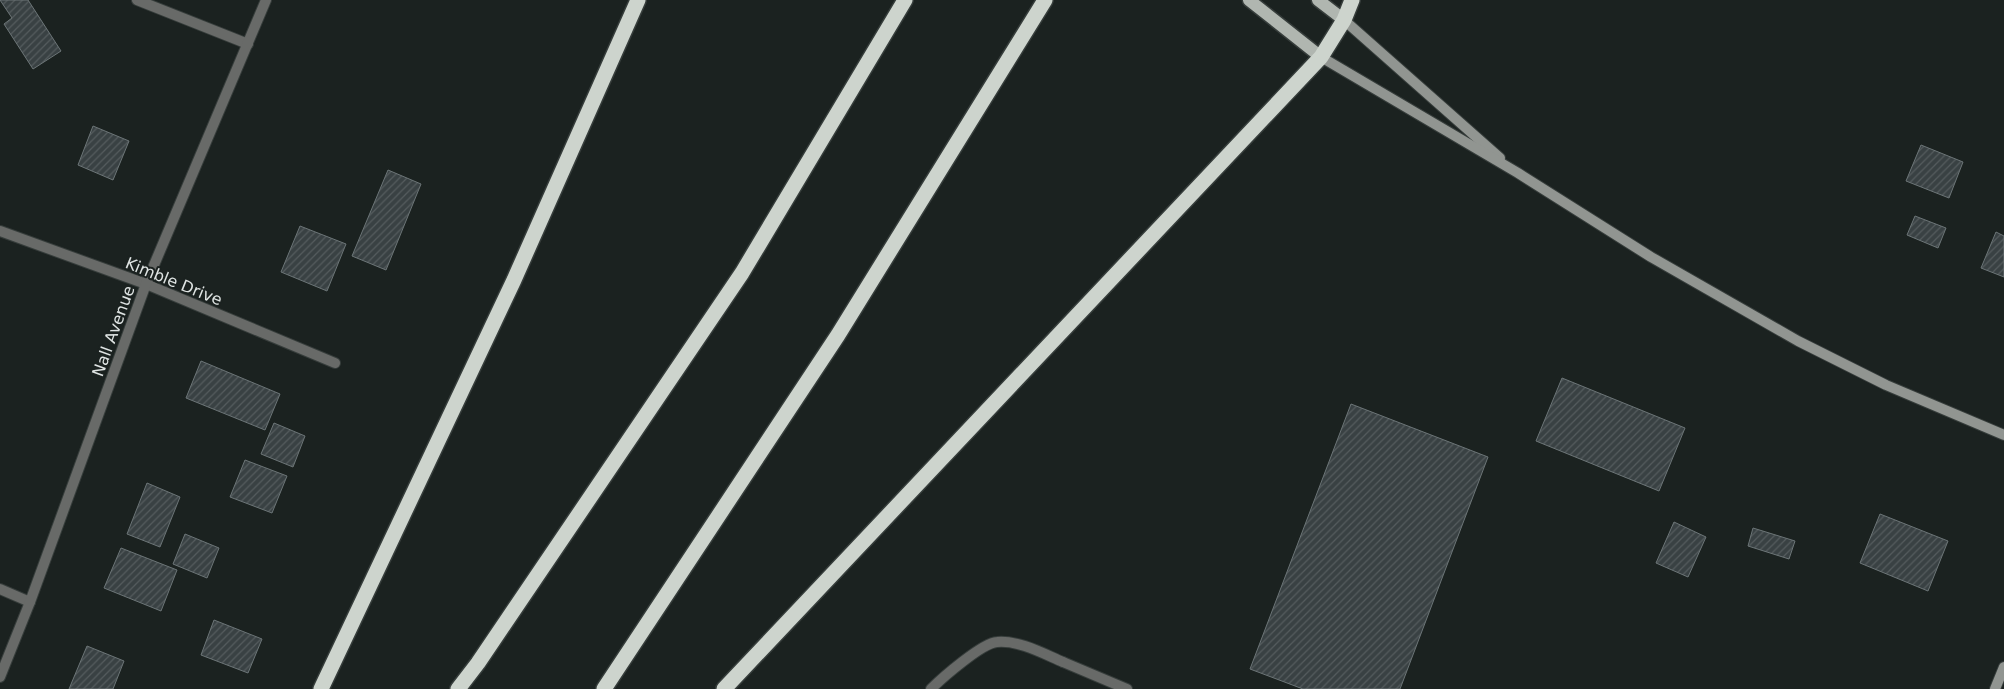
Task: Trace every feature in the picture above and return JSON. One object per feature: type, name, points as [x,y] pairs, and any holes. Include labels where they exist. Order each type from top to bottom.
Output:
[{"type":"highway","points":[[321,689],[509,289],[638,0]]},
{"type":"highway","points":[[458,689],[478,663],[742,273],[905,0]]},
{"type":"highway","points":[[604,689],[838,335],[1045,0]]},
{"type":"highway","points":[[724,689],[1321,57],[1344,20],[1352,0]]},
{"type":"main road","points":[[1249,0],[1321,57]]},
{"type":"main road","points":[[1318,0],[1344,20]]},
{"type":"street","points":[[137,0],[248,44]]},
{"type":"street","name":"Nall Avenue","points":[[0,677],[30,602],[146,284],[266,0]]},
{"type":"street","points":[[1344,20],[1518,173]]},
{"type":"street","points":[[1321,57],[1518,173],[1651,257],[1798,341],[1886,385],[2004,435]]},
{"type":"street","name":"Kimble Drive","points":[[0,231],[146,284],[335,363]]},
{"type":"street","points":[[0,590],[30,602]]},
{"type":"street","points":[[931,689],[965,659],[996,642],[1021,645],[1127,689]]},
{"type":"street","points":[[1995,689],[2004,667]]},
{"type":"building","points":[[0,0],[28,0],[61,51],[33,69],[4,24],[12,18]]},
{"type":"building","points":[[93,126],[129,141],[113,180],[78,165]]},
{"type":"building","points":[[1921,145],[1963,162],[1949,198],[1906,181]]},
{"type":"building","points":[[388,170],[421,184],[386,270],[352,256]]},
{"type":"building","points":[[1915,216],[1946,228],[1938,248],[1907,235]]},
{"type":"building","points":[[300,226],[346,244],[327,291],[281,272]]},
{"type":"building","points":[[1996,232],[2004,236],[2004,277],[1981,268]]},
{"type":"building","points":[[201,361],[280,394],[265,430],[186,398]]},
{"type":"building","points":[[1562,378],[1685,428],[1659,491],[1536,441]]},
{"type":"building","points":[[1351,404],[1488,457],[1400,689],[1303,689],[1250,669]]},
{"type":"building","points":[[274,423],[305,436],[293,467],[261,454]]},
{"type":"building","points":[[245,460],[287,476],[272,513],[230,497]]},
{"type":"building","points":[[147,483],[180,497],[160,547],[127,534]]},
{"type":"building","points":[[1880,514],[1948,541],[1928,591],[1860,563]]},
{"type":"building","points":[[1674,522],[1706,537],[1688,577],[1656,563]]},
{"type":"building","points":[[1753,528],[1795,541],[1789,559],[1748,546]]},
{"type":"building","points":[[185,534],[219,548],[207,578],[173,564]]},
{"type":"building","points":[[121,548],[177,570],[161,611],[104,588]]},
{"type":"building","points":[[214,620],[262,639],[248,673],[201,655]]},
{"type":"building","points":[[87,646],[124,661],[113,689],[69,689]]}]
